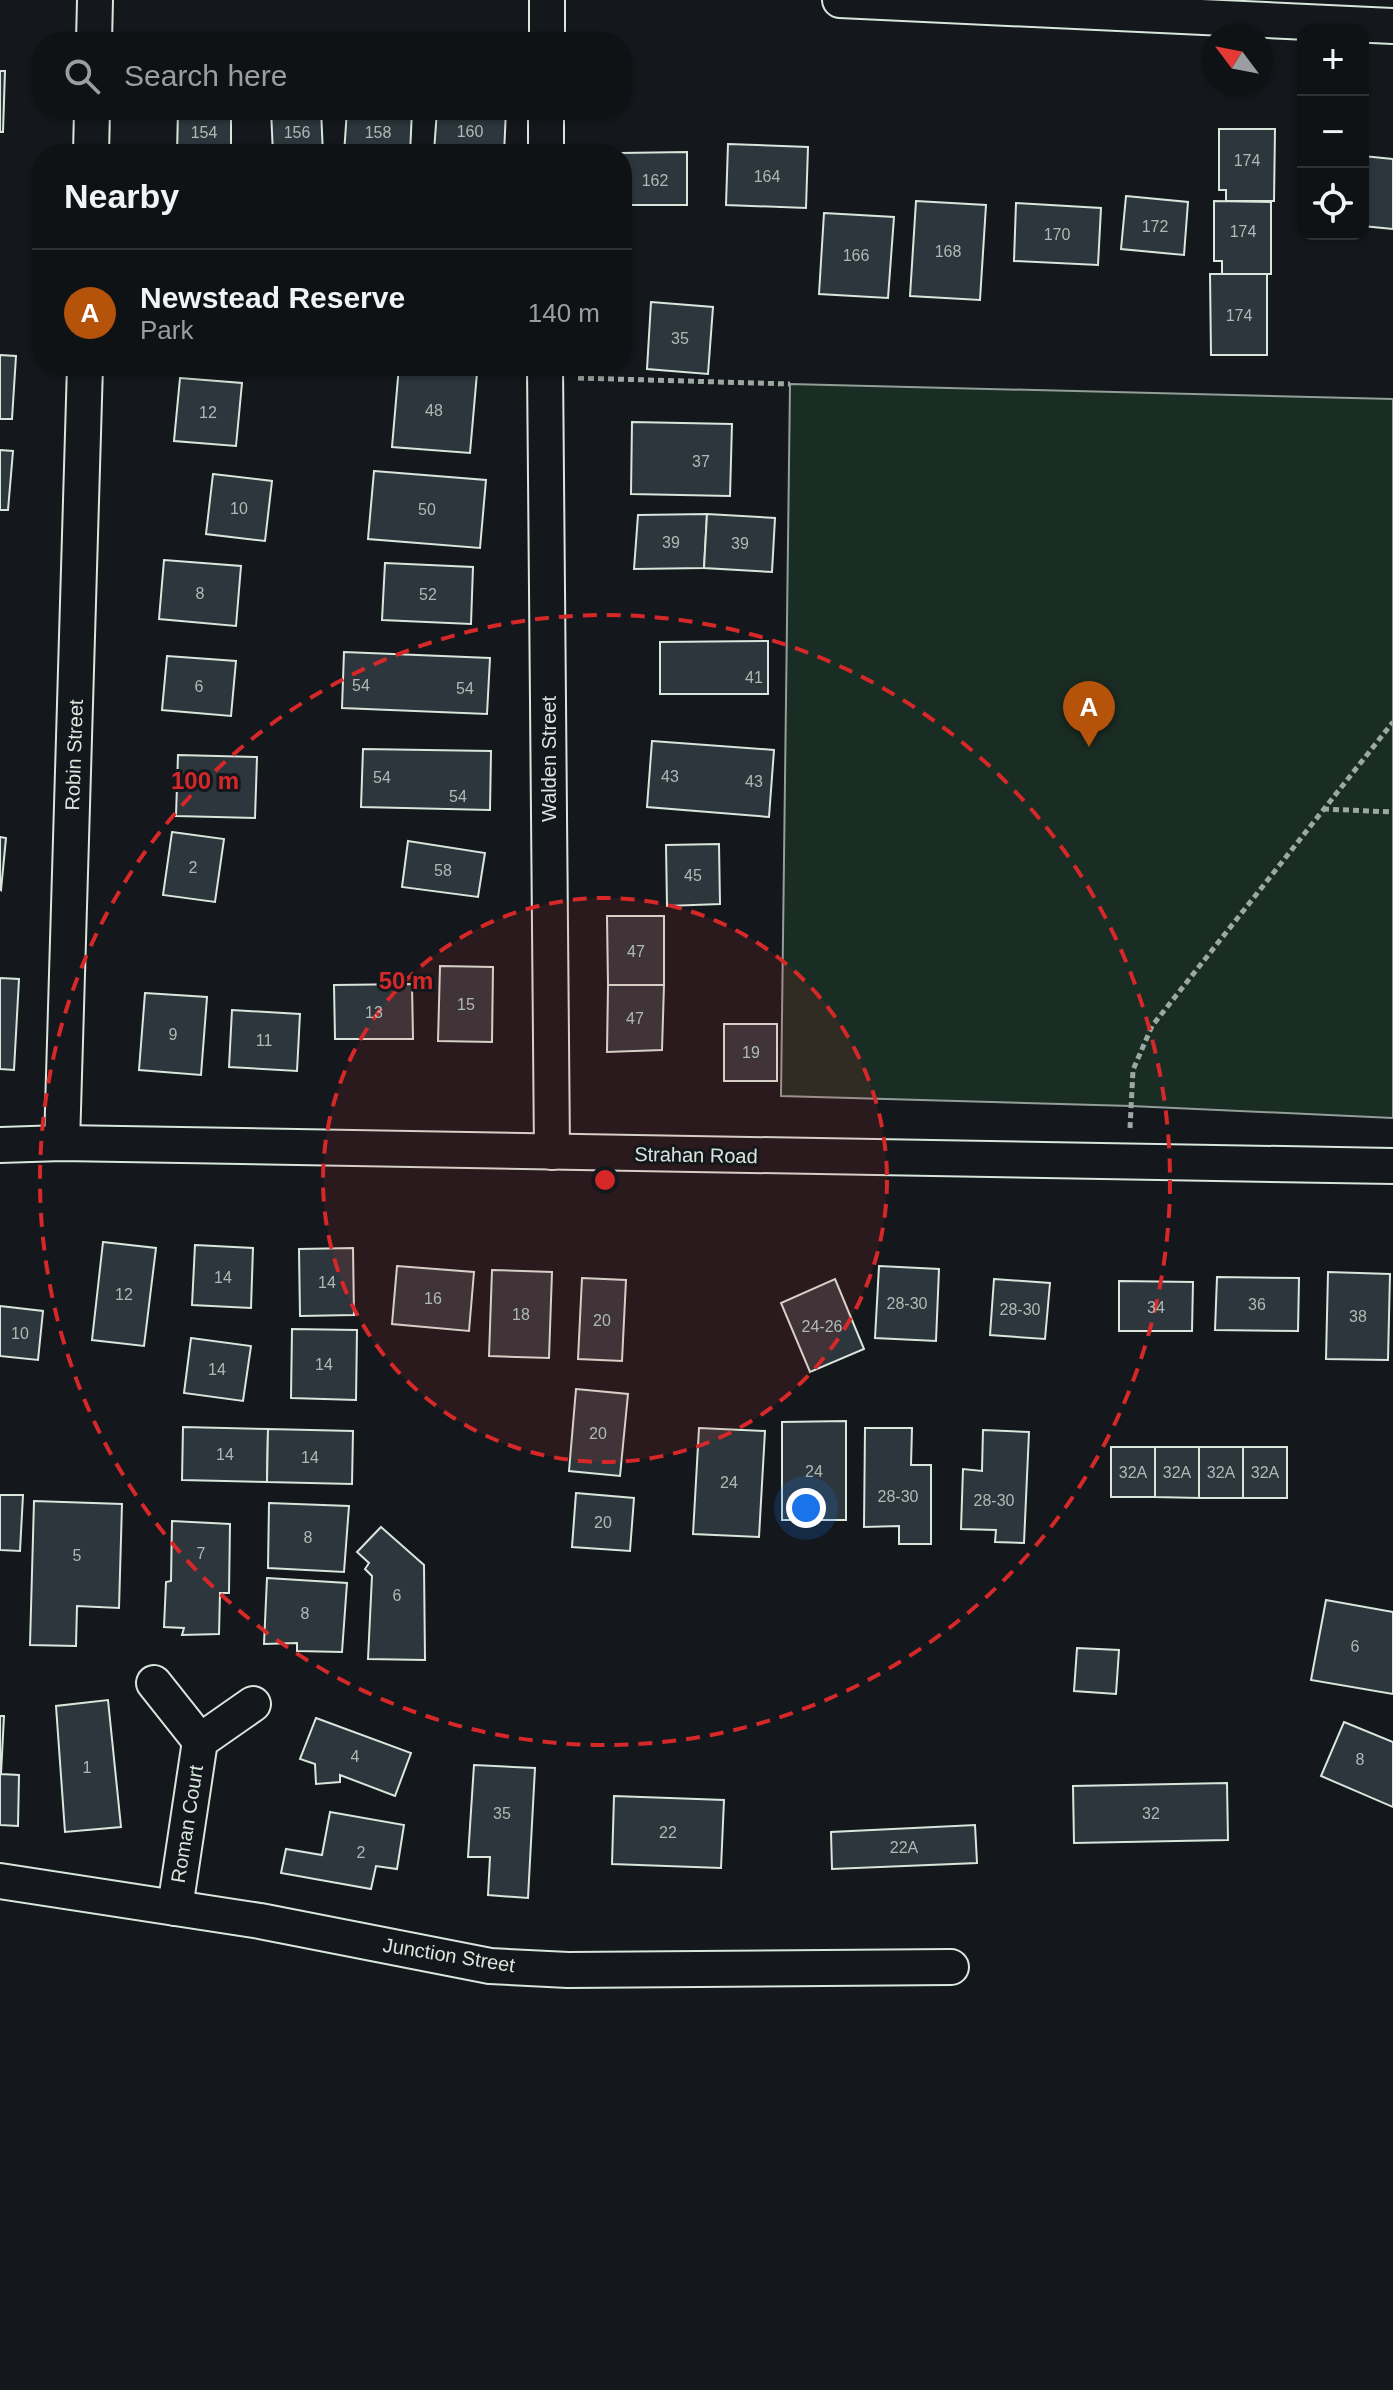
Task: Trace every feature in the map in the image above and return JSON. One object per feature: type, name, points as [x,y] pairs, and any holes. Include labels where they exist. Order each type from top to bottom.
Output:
[{"type":"street","points":[[94,32],[95,0]]},
{"type":"street","points":[[547,0],[547,32]]},
{"type":"street","points":[[840,0],[1138,7],[1393,26]]},
{"type":"street","points":[[91,144],[92,120]]},
{"type":"street","points":[[546,120],[546,144]]},
{"type":"street","name":"Robin Street","points":[[62,1143],[85,376]]},
{"type":"street","name":"Walden Street","points":[[545,376],[552,1152]]},
{"type":"street","name":"Strahan Road","points":[[0,1145],[62,1143],[1393,1166]]},
{"type":"street","name":"Roman Court","points":[[154,1683],[200,1741]]},
{"type":"street","name":"Roman Court","points":[[175,1908],[200,1741],[253,1704]]},
{"type":"street","name":"Junction Street","points":[[0,1881],[260,1921],[490,1966],[568,1970],[951,1967]]},
{"type":"path","points":[[627,376],[790,384]]},
{"type":"path","points":[[1128,1161],[1133,1070],[1152,1026],[1393,722]]},
{"type":"path","points":[[1322,809],[1393,812]]},
{"type":"green space","points":[[790,384],[1393,399],[1393,1118],[1131,1106],[781,1096]]},
{"type":"building","points":[[0,71],[5,71],[3,132],[0,132]]},
{"type":"building","points":[[178,120],[231,120],[231,144],[177,144]]},
{"type":"building","points":[[271,120],[321,120],[323,144],[273,144]]},
{"type":"building","points":[[346,120],[412,120],[410,144],[345,144]]},
{"type":"building","points":[[436,120],[506,120],[504,144],[435,144]]},
{"type":"building","points":[[1219,129],[1275,129],[1274,201],[1226,201],[1226,190],[1219,190]]},
{"type":"building","points":[[728,144],[808,147],[806,208],[726,205]]},
{"type":"building","points":[[687,152],[687,205],[632,205],[632,153]]},
{"type":"building","points":[[1369,157],[1393,159],[1393,229],[1369,227]]},
{"type":"building","points":[[1126,196],[1188,202],[1184,255],[1121,249]]},
{"type":"building","points":[[916,201],[986,205],[980,300],[910,296]]},
{"type":"building","points":[[1214,201],[1271,202],[1271,274],[1222,274],[1222,261],[1214,261]]},
{"type":"building","points":[[1016,203],[1101,208],[1098,265],[1014,261]]},
{"type":"building","points":[[824,213],[894,217],[888,298],[819,294]]},
{"type":"building","points":[[1210,274],[1267,274],[1267,355],[1211,355]]},
{"type":"building","points":[[651,302],[713,307],[708,374],[647,369]]},
{"type":"building","points":[[0,355],[16,356],[12,419],[0,419]]},
{"type":"building","points":[[398,376],[477,376],[470,453],[392,447]]},
{"type":"building","points":[[180,378],[242,383],[236,446],[174,441]]},
{"type":"building","points":[[632,422],[732,424],[730,496],[631,494]]},
{"type":"building","points":[[0,450],[13,451],[8,510],[0,510]]},
{"type":"building","points":[[374,471],[486,480],[480,548],[368,539]]},
{"type":"building","points":[[213,474],[272,481],[265,541],[206,534]]},
{"type":"building","points":[[707,514],[704,568],[634,569],[638,515]]},
{"type":"building","points":[[707,514],[775,518],[772,572],[704,568]]},
{"type":"building","points":[[164,560],[241,566],[236,626],[159,619]]},
{"type":"building","points":[[385,563],[473,567],[471,624],[382,620]]},
{"type":"building","points":[[768,641],[768,694],[660,694],[660,642]]},
{"type":"building","points":[[344,652],[490,658],[487,714],[342,708]]},
{"type":"building","points":[[167,656],[236,661],[231,716],[162,710]]},
{"type":"building","points":[[652,741],[774,750],[769,817],[647,807]]},
{"type":"building","points":[[363,749],[491,751],[490,810],[361,807]]},
{"type":"building","points":[[178,755],[257,757],[255,818],[176,816]]},
{"type":"building","points":[[172,832],[224,839],[215,902],[163,895]]},
{"type":"building","points":[[0,837],[6,838],[1,890],[0,889]]},
{"type":"building","points":[[408,841],[485,853],[478,897],[402,887]]},
{"type":"building","points":[[719,844],[720,904],[667,906],[666,845]]},
{"type":"building","points":[[607,916],[664,916],[664,985],[608,985]]},
{"type":"building","points":[[440,966],[493,967],[492,1042],[438,1041]]},
{"type":"building","points":[[0,978],[19,979],[14,1070],[0,1069]]},
{"type":"building","points":[[412,984],[413,1039],[335,1039],[334,985]]},
{"type":"building","points":[[608,985],[664,985],[662,1050],[607,1052]]},
{"type":"building","points":[[145,993],[207,997],[201,1075],[139,1070]]},
{"type":"building","points":[[232,1010],[300,1014],[297,1071],[229,1067]]},
{"type":"building","points":[[724,1024],[777,1024],[777,1081],[724,1081]]},
{"type":"building","points":[[103,1242],[156,1248],[144,1346],[92,1340]]},
{"type":"building","points":[[195,1245],[253,1248],[251,1308],[192,1305]]},
{"type":"building","points":[[353,1248],[354,1315],[300,1316],[299,1249]]},
{"type":"building","points":[[397,1266],[474,1272],[469,1331],[392,1324]]},
{"type":"building","points":[[879,1266],[939,1269],[936,1341],[875,1338]]},
{"type":"building","points":[[492,1270],[552,1272],[549,1358],[489,1356]]},
{"type":"building","points":[[1328,1272],[1390,1274],[1388,1360],[1326,1359]]},
{"type":"building","points":[[1217,1277],[1299,1278],[1298,1331],[1215,1330]]},
{"type":"building","points":[[582,1278],[626,1280],[622,1361],[578,1359]]},
{"type":"building","points":[[835,1279],[864,1349],[810,1372],[781,1303]]},
{"type":"building","points":[[994,1279],[1050,1283],[1045,1339],[990,1335]]},
{"type":"building","points":[[1119,1281],[1193,1282],[1192,1331],[1119,1331]]},
{"type":"building","points":[[0,1306],[43,1311],[38,1360],[0,1356]]},
{"type":"building","points":[[292,1329],[357,1330],[356,1400],[291,1398]]},
{"type":"building","points":[[191,1338],[251,1346],[243,1401],[184,1393]]},
{"type":"building","points":[[576,1389],[628,1394],[620,1476],[569,1471]]},
{"type":"building","points":[[846,1421],[846,1520],[782,1520],[782,1422]]},
{"type":"building","points":[[183,1427],[268,1429],[267,1482],[182,1480]]},
{"type":"building","points":[[699,1428],[765,1431],[759,1537],[693,1534]]},
{"type":"building","points":[[865,1428],[912,1428],[911,1465],[931,1465],[931,1544],[899,1544],[899,1526],[864,1527]]},
{"type":"building","points":[[268,1429],[353,1431],[352,1484],[267,1482]]},
{"type":"building","points":[[983,1430],[1029,1432],[1024,1543],[995,1542],[996,1530],[961,1529],[963,1469],[982,1471]]},
{"type":"building","points":[[1111,1447],[1155,1447],[1155,1497],[1111,1497]]},
{"type":"building","points":[[1155,1447],[1199,1447],[1199,1498],[1155,1497]]},
{"type":"building","points":[[1199,1447],[1243,1447],[1243,1498],[1199,1498]]},
{"type":"building","points":[[1243,1447],[1287,1447],[1287,1498],[1243,1498]]},
{"type":"building","points":[[576,1493],[634,1498],[630,1551],[572,1547]]},
{"type":"building","points":[[0,1495],[23,1495],[20,1551],[0,1550]]},
{"type":"building","points":[[34,1501],[122,1504],[119,1608],[77,1606],[76,1646],[30,1645]]},
{"type":"building","points":[[269,1503],[349,1506],[344,1572],[268,1568]]},
{"type":"building","points":[[172,1521],[230,1524],[229,1593],[220,1593],[219,1634],[182,1635],[184,1628],[164,1627],[166,1582],[171,1581]]},
{"type":"building","points":[[381,1527],[424,1565],[425,1660],[368,1659],[372,1576],[365,1569],[369,1563],[357,1552]]},
{"type":"building","points":[[267,1578],[347,1583],[342,1652],[297,1651],[297,1643],[264,1644]]},
{"type":"building","points":[[1326,1600],[1393,1612],[1393,1694],[1311,1680]]},
{"type":"building","points":[[1077,1648],[1119,1650],[1116,1694],[1074,1691]]},
{"type":"building","points":[[108,1700],[121,1827],[65,1832],[56,1706]]},
{"type":"building","points":[[0,1716],[4,1716],[1,1774],[19,1775],[18,1826],[0,1825]]},
{"type":"building","points":[[316,1718],[411,1753],[395,1796],[340,1775],[340,1782],[316,1784],[315,1764],[300,1759]]},
{"type":"building","points":[[1344,1722],[1393,1742],[1393,1807],[1321,1776]]},
{"type":"building","points":[[474,1765],[535,1768],[528,1898],[488,1895],[490,1857],[468,1857]]},
{"type":"building","points":[[1227,1783],[1228,1840],[1074,1843],[1073,1786]]},
{"type":"building","points":[[614,1796],[724,1800],[721,1868],[612,1864]]},
{"type":"building","points":[[330,1812],[404,1825],[397,1869],[376,1866],[371,1889],[281,1873],[286,1849],[322,1855]]},
{"type":"building","points":[[975,1825],[977,1863],[832,1869],[831,1832]]},
{"type":"place","name":"Newstead Reserve","points":[[1089,747]]}]
